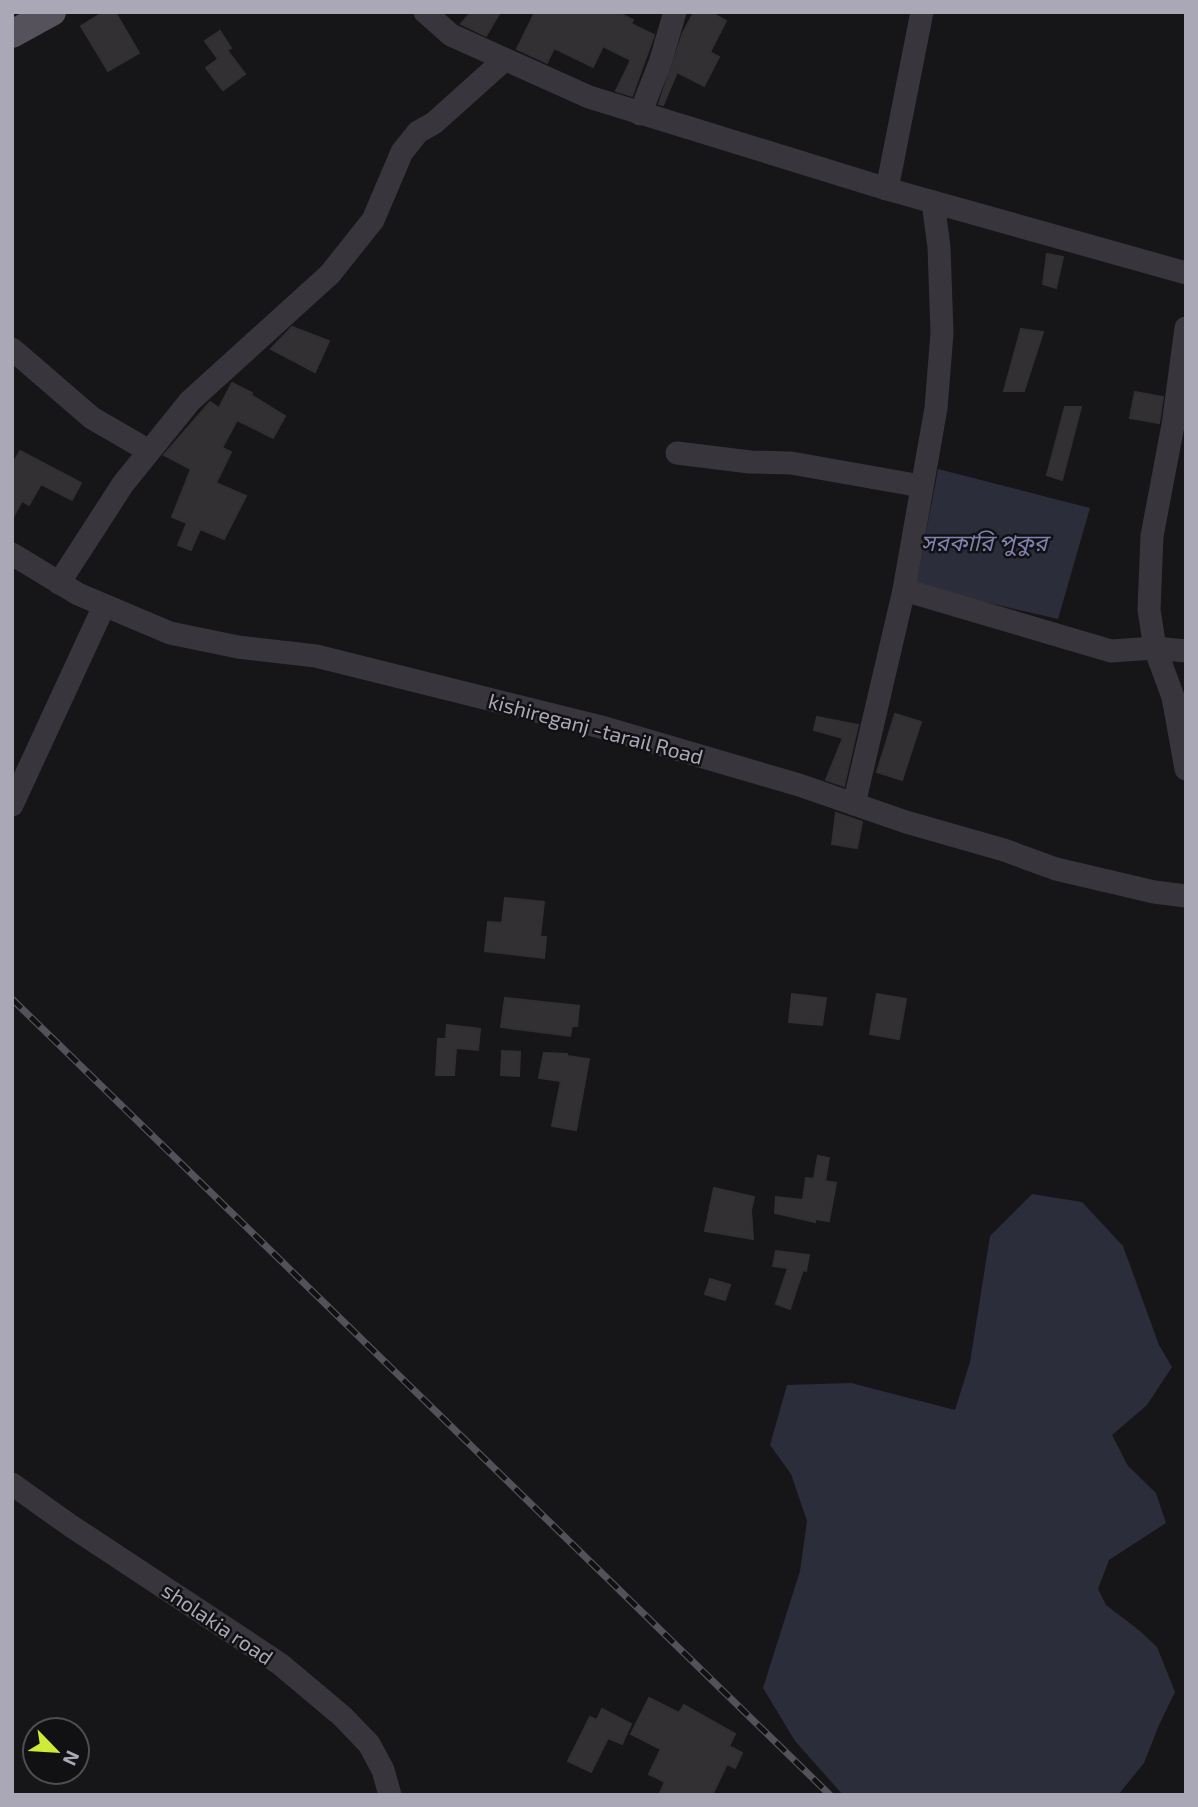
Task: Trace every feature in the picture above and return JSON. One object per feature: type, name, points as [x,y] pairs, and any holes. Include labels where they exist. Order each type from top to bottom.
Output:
[{"type":"main road","points":[[12,34],[52,12]]},
{"type":"street","points":[[425,12],[451,35],[503,61],[589,97],[887,189],[1186,273]]},
{"type":"street","points":[[640,114],[660,63],[675,12]]},
{"type":"street","points":[[887,189],[922,12]]},
{"type":"street","points":[[59,583],[124,484],[190,401],[330,274],[347,254],[373,220],[402,152],[418,132],[434,123],[503,61]]},
{"type":"street","points":[[854,804],[904,590],[920,485],[936,408],[942,333],[939,247],[933,202]]},
{"type":"street","points":[[1186,328],[1173,425],[1152,536],[1150,610],[1155,648],[1180,698],[1186,769]]},
{"type":"street","points":[[12,349],[92,418],[149,451]]},
{"type":"street","points":[[677,453],[750,462],[791,463],[920,485]]},
{"type":"street","name":"kishireganj -tarail Road","points":[[12,554],[78,594],[170,633],[238,647],[316,656],[605,728],[712,758],[1056,869],[1154,892],[1186,896]]},
{"type":"street","points":[[904,590],[1111,651],[1155,648],[1186,651]]},
{"type":"street","points":[[12,805],[104,606]]},
{"type":"street","name":"sholakia road","points":[[12,1484],[280,1664],[342,1716],[369,1744],[383,1770],[390,1795]]},
{"type":"water","name":"সরকারি পুকুর","points":[[938,469],[1090,508],[1058,619],[916,586]]},
{"type":"water","points":[[1032,1194],[1082,1202],[1123,1246],[1159,1345],[1172,1367],[1147,1405],[1112,1435],[1128,1466],[1156,1493],[1166,1523],[1109,1560],[1098,1589],[1106,1605],[1157,1647],[1175,1692],[1144,1763],[1118,1795],[843,1795],[795,1741],[763,1688],[800,1571],[807,1521],[791,1474],[770,1445],[787,1385],[851,1383],[955,1410],[970,1362],[990,1236]]},
{"type":"building","points":[[104,12],[115,12],[139,53],[108,71],[81,26]]},
{"type":"building","points":[[471,12],[500,12],[486,36],[461,24]]},
{"type":"building","points":[[535,12],[617,12],[633,20],[631,24],[654,35],[632,96],[616,91],[631,60],[603,46],[593,67],[554,48],[547,63],[517,49]]},
{"type":"building","points":[[694,12],[710,12],[726,21],[710,52],[719,57],[704,86],[677,72],[663,105],[659,104],[683,33]]},
{"type":"building","points":[[220,31],[231,48],[227,50],[245,74],[223,90],[206,68],[218,59],[205,41]]},
{"type":"building","points":[[1047,254],[1063,257],[1056,288],[1043,284]]},
{"type":"building","points":[[292,327],[329,341],[315,372],[271,349]]},
{"type":"building","points":[[1021,329],[1043,332],[1024,391],[1004,391]]},
{"type":"building","points":[[232,383],[285,416],[273,438],[237,420],[222,448],[231,452],[216,483],[246,496],[224,539],[200,529],[191,550],[178,545],[187,523],[172,517],[191,469],[164,455],[210,402],[219,408]]},
{"type":"building","points":[[1135,392],[1163,397],[1159,423],[1130,418]]},
{"type":"building","points":[[1065,407],[1081,407],[1062,480],[1047,475]]},
{"type":"building","points":[[20,451],[81,483],[72,500],[41,484],[29,505],[22,501],[12,519],[12,465]]},
{"type":"building","points":[[895,714],[921,722],[902,780],[877,772]]},
{"type":"building","points":[[817,717],[858,725],[844,786],[826,780],[843,738],[814,730]]},
{"type":"building","points":[[836,813],[862,822],[857,848],[832,844]]},
{"type":"building","points":[[505,898],[544,902],[540,937],[546,937],[544,958],[485,951],[488,922],[502,923]]},
{"type":"building","points":[[792,994],[826,998],[822,1025],[789,1022]]},
{"type":"building","points":[[877,994],[906,999],[899,1039],[870,1034]]},
{"type":"building","points":[[505,998],[579,1006],[577,1026],[572,1026],[570,1036],[501,1027]]},
{"type":"building","points":[[447,1025],[480,1029],[478,1050],[456,1048],[454,1075],[436,1075],[438,1039],[446,1039]]},
{"type":"building","points":[[502,1051],[520,1052],[519,1076],[501,1075]]},
{"type":"building","points":[[544,1053],[589,1059],[576,1130],[552,1126],[561,1081],[539,1078]]},
{"type":"building","points":[[818,1156],[829,1158],[825,1181],[836,1183],[829,1221],[815,1219],[815,1222],[775,1213],[776,1197],[803,1200],[806,1178],[814,1179]]},
{"type":"building","points":[[714,1188],[754,1197],[751,1210],[753,1239],[705,1231]]},
{"type":"building","points":[[776,1251],[809,1255],[806,1271],[803,1270],[790,1309],[776,1304],[788,1268],[773,1266]]},
{"type":"building","points":[[710,1279],[730,1285],[725,1300],[705,1294]]},
{"type":"building","points":[[649,1698],[679,1713],[684,1705],[735,1734],[729,1746],[742,1753],[735,1768],[727,1764],[712,1795],[659,1795],[665,1782],[649,1774],[661,1749],[631,1734]]},
{"type":"building","points":[[602,1709],[631,1724],[622,1744],[608,1738],[591,1772],[568,1761],[590,1717],[597,1720]]},
{"type":"railway","points":[[12,999],[830,1795]]}]
